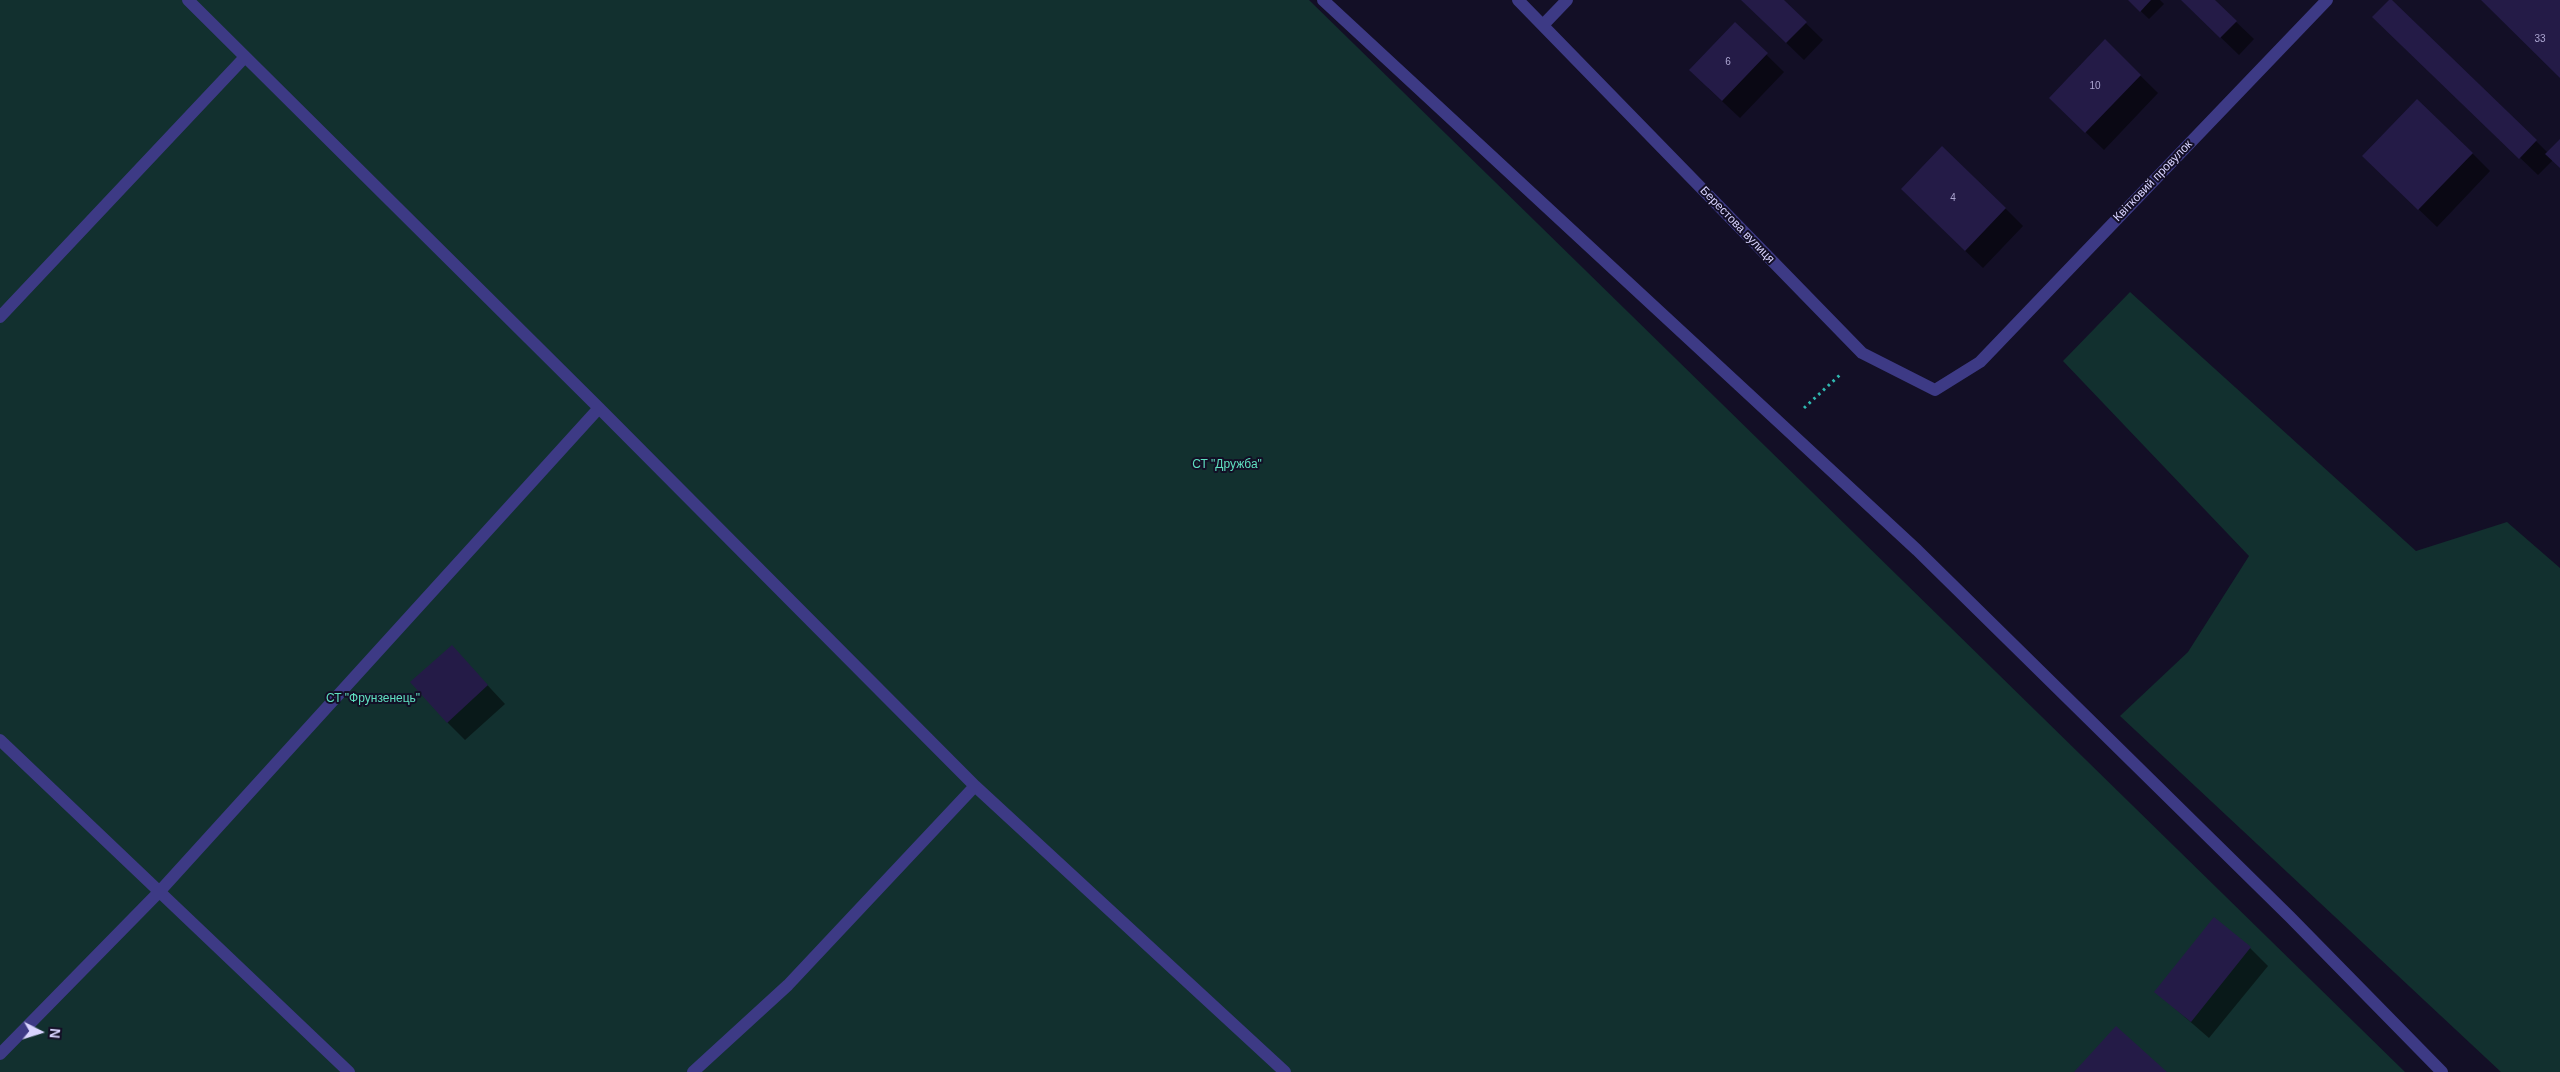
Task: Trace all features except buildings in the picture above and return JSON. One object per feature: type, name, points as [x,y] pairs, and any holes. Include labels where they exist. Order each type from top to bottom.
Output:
[{"type":"street","points":[[188,0],[599,408],[975,786],[1285,1072]]},
{"type":"street","points":[[1323,0],[1916,550],[2290,917],[2442,1072]]},
{"type":"street","name":"Берестова вулиця","points":[[1518,0],[1544,24],[1862,353],[1935,390],[1980,362]]},
{"type":"street","points":[[1544,24],[1567,0]]},
{"type":"street","name":"Квітковий провулок","points":[[1980,362],[2327,0]]},
{"type":"street","points":[[0,317],[245,57]]},
{"type":"street","points":[[0,1054],[160,891],[599,408]]},
{"type":"street","points":[[0,740],[349,1072]]},
{"type":"street","points":[[693,1072],[788,985],[975,786]]},
{"type":"path","points":[[1784,427],[1862,353]]},
{"type":"green space","points":[[0,0],[1309,0],[2405,1072],[0,1072]]},
{"type":"green space","points":[[2130,292],[2416,551],[2507,522],[2560,568],[2560,1072],[2501,1072],[2120,716],[2188,652],[2249,556],[2063,361]]},
{"type":"park label","name":"СТ \"Дружба\"","points":[[1227,465]]},
{"type":"park label","name":"СТ \"Фрунзенець\"","points":[[373,699]]}]
